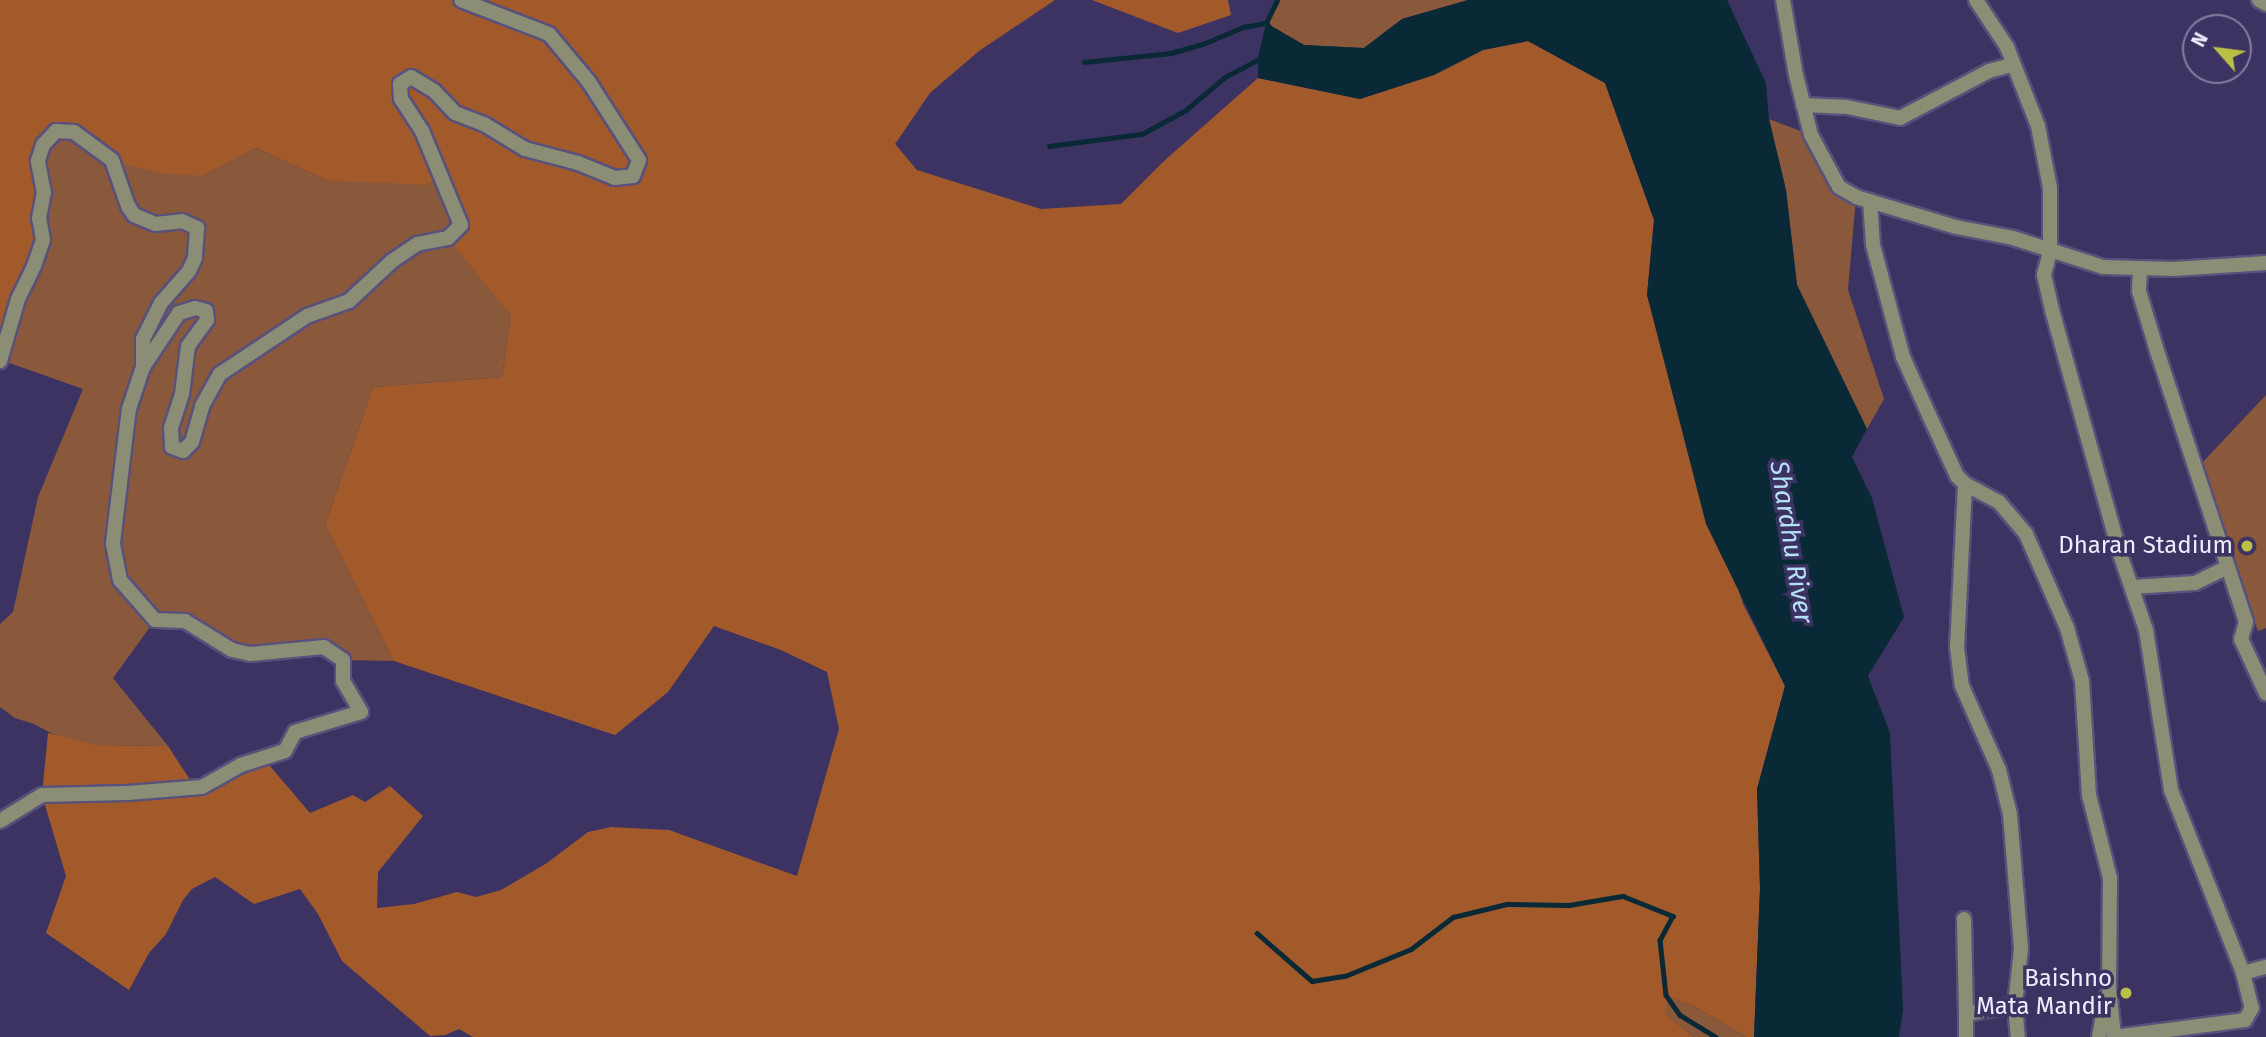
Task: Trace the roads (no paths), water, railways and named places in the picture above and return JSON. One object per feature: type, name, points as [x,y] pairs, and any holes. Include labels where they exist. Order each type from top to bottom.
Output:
[{"type":"street","points":[[0,821],[42,795],[128,793],[202,787],[241,765],[285,751],[295,732],[361,712],[343,681],[343,660],[324,647],[250,654],[232,650],[185,621],[155,620],[120,580],[113,542],[129,409],[143,367],[179,313],[195,308],[206,311],[207,320],[188,346],[182,394],[171,428],[172,447],[183,450],[192,442],[202,406],[220,374],[307,316],[349,301],[392,261],[417,244],[449,238],[461,225],[443,176],[422,131],[401,99],[400,84],[411,78],[433,91],[455,113],[484,124],[525,149],[578,163],[615,178],[633,176],[639,160],[589,82],[549,34],[461,0]]},
{"type":"street","points":[[1783,0],[1811,135],[1839,187],[1870,201],[1956,227],[2013,238],[2103,267],[2140,270],[2239,267],[2266,263]]},
{"type":"street","points":[[1870,201],[1873,245],[1903,357],[1957,476],[1965,484],[1999,502],[2026,534],[2067,628],[2082,681],[2090,795],[2110,877],[2109,986],[2114,1037],[2167,1034],[2245,1020],[2252,1008],[2243,973],[2171,790],[2162,747],[2154,670],[2146,630],[2120,554],[2052,310],[2044,275],[2050,252],[2052,220],[2046,157],[2038,126],[1999,31],[1976,0]]},
{"type":"street","points":[[2259,0],[2266,4]]},
{"type":"street","points":[[1803,105],[1847,107],[1900,118],[1990,71],[2012,65]]},
{"type":"street","points":[[0,361],[18,299],[43,240],[39,218],[44,193],[38,161],[43,145],[56,131],[74,132],[113,160],[128,206],[134,215],[155,224],[182,221],[197,228],[195,258],[189,271],[161,303],[143,338],[143,367]]},
{"type":"street","points":[[2140,270],[2139,291],[2226,568],[2246,622],[2242,639],[2266,693]]},
{"type":"street","points":[[1965,484],[1957,647],[1962,685],[1999,770],[2010,814],[2021,949],[2015,1005],[2018,1037]]},
{"type":"street","points":[[2132,587],[2194,583],[2226,568]]},
{"type":"street","points":[[1964,919],[1966,1037]]},
{"type":"street","points":[[2243,973],[2266,967]]},
{"type":"street","points":[[2099,1037],[2109,986]]},
{"type":"street","points":[[1966,1014],[2015,1005]]},
{"type":"water","name":"Shardhu River","points":[[1468,0],[1727,0],[1766,83],[1769,119],[1786,190],[1797,285],[1867,429],[1852,457],[1872,498],[1904,617],[1868,676],[1890,733],[1903,1010],[1899,1037],[1754,1037],[1760,888],[1757,789],[1785,686],[1706,524],[1647,295],[1654,220],[1605,83],[1528,41],[1483,50],[1434,75],[1360,99],[1258,78],[1258,58],[1266,23],[1304,45],[1364,48],[1402,19]]},
{"type":"waterway","points":[[1269,27],[1266,23],[1277,0]]},
{"type":"waterway","points":[[1084,62],[1171,53],[1203,44],[1243,27],[1266,23]]},
{"type":"waterway","points":[[1049,146],[1142,134],[1186,110],[1225,77],[1261,58]]},
{"type":"waterway","points":[[1257,933],[1312,981],[1345,976],[1411,949],[1453,917],[1507,904],[1569,905],[1623,896],[1673,916],[1660,940],[1666,995],[1680,1015],[1716,1037]]},
{"type":"place","name":"Dharan Stadium","points":[[2247,546]]},
{"type":"place","name":"Baishno Mata Mandir","points":[[2126,993]]}]
